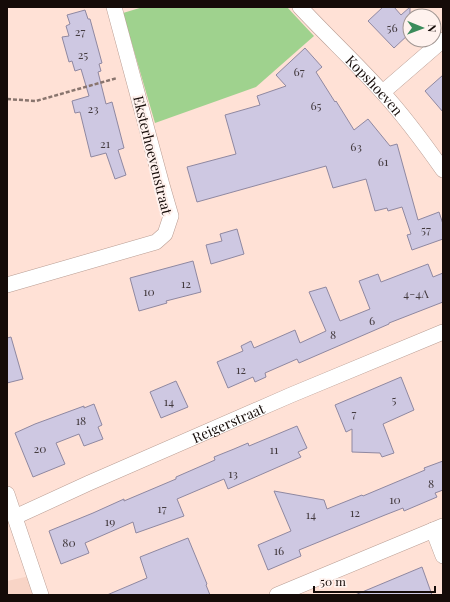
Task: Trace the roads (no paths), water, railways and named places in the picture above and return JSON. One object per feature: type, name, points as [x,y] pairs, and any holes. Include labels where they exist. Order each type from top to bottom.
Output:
[{"type":"street","name":"Eksterhoevenstraat","points":[[7,285],[156,242],[165,234],[171,216],[114,7]]},
{"type":"street","name":"Kopshoeven","points":[[300,7],[382,92],[412,128],[443,170]]},
{"type":"street","points":[[382,92],[443,40]]},
{"type":"street","name":"Reigerstraat","points":[[15,517],[291,395],[443,332]]},
{"type":"street","points":[[7,494],[41,595]]},
{"type":"street","points":[[277,595],[438,528],[443,556]]}]
